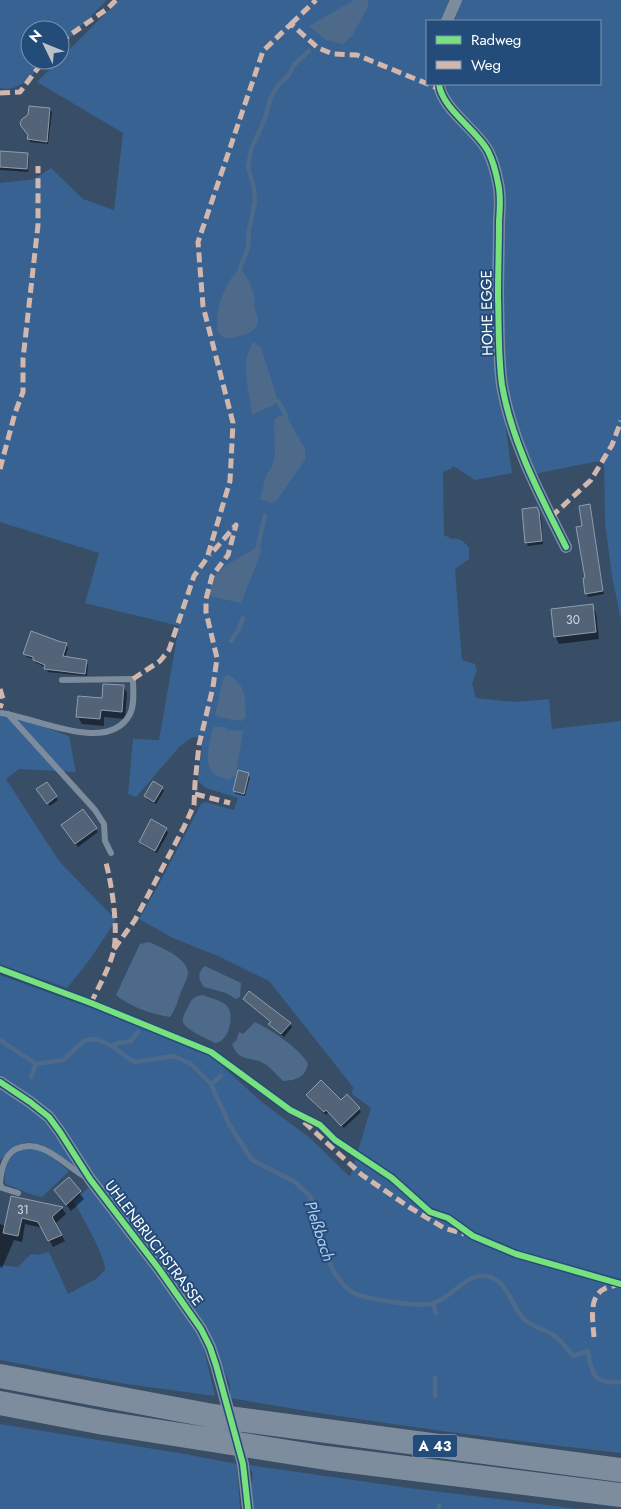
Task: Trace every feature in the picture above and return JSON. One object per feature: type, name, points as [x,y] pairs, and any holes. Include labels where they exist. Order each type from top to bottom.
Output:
[{"type":"highway","name":"A 43","points":[[0,1376],[213,1416],[621,1470]]},
{"type":"highway","name":"A 43","points":[[0,1403],[104,1422],[345,1460],[621,1495]]},
{"type":"street","points":[[447,20],[456,0]]},
{"type":"street","name":"HOHE EGGE","points":[[440,85],[440,89],[449,106],[476,134],[488,150],[494,165],[499,186],[498,295],[502,383],[509,416],[519,446],[533,481],[566,547]]},
{"type":"street","name":"UHLENBRUCHSTRASSE","points":[[0,1082],[30,1102],[48,1117],[60,1132],[90,1179],[144,1248],[189,1311],[210,1347],[243,1464],[248,1509]]},
{"type":"lane","points":[[0,713],[40,722],[65,731],[91,733],[116,727],[123,723],[130,713],[133,703],[133,679],[62,680]]},
{"type":"lane","points":[[8,714],[95,810],[104,824],[105,841],[111,852]]},
{"type":"lane","points":[[18,1192],[2,1188],[0,1183],[1,1168],[12,1152],[24,1146],[36,1146],[52,1153],[71,1169],[90,1179]]},
{"type":"shaded area","points":[[0,0],[107,0],[70,37],[70,20],[20,20],[20,70],[37,70],[26,81],[14,88],[0,88]]},
{"type":"shaded area","points":[[119,0],[449,0],[441,20],[426,20],[426,85],[437,85],[485,151],[494,185],[504,415],[512,473],[475,480],[453,466],[451,469],[443,472],[444,535],[452,539],[460,539],[469,548],[469,559],[455,569],[462,660],[475,664],[477,671],[472,683],[476,698],[516,702],[549,699],[552,729],[621,721],[621,1453],[425,1428],[230,1398],[230,1384],[207,1334],[75,1150],[0,1078],[0,975],[133,1023],[210,1055],[263,1103],[310,1138],[350,1177],[371,1108],[352,1094],[353,1087],[269,981],[218,956],[173,938],[139,919],[201,804],[205,802],[234,810],[238,798],[206,788],[198,781],[203,737],[193,737],[180,746],[136,797],[128,794],[133,739],[159,740],[179,626],[85,603],[99,553],[0,522],[0,183],[34,179],[51,168],[83,199],[114,210],[123,133],[37,82],[49,70],[70,70],[70,49]]},
{"type":"shaded area","points":[[354,0],[367,0],[369,5],[352,36],[343,44],[326,40],[309,26]]},
{"type":"shaded area","points":[[460,0],[621,0],[621,620],[612,576],[605,523],[604,460],[534,474],[527,458],[505,382],[501,177],[451,100],[445,85],[601,85],[601,20],[455,20]]},
{"type":"shaded area","points":[[240,268],[249,281],[253,292],[254,306],[258,319],[257,324],[251,332],[224,338],[218,332],[219,306],[225,289]]},
{"type":"shaded area","points":[[253,342],[261,347],[278,401],[252,415],[246,368],[249,350]]},
{"type":"shaded area","points":[[286,415],[305,449],[305,460],[277,500],[272,503],[260,499],[266,475],[272,467],[275,456],[274,420],[279,416]]},
{"type":"shaded area","points":[[258,546],[262,550],[241,603],[209,596],[216,575],[226,566]]},
{"type":"shaded area","points":[[229,675],[239,683],[244,693],[246,717],[242,721],[215,715],[223,679]]},
{"type":"shaded area","points":[[0,711],[69,736],[76,772],[19,769],[6,779],[59,861],[116,920],[91,958],[67,988],[0,965]]},
{"type":"shaded area","points":[[213,727],[226,727],[227,730],[243,731],[236,775],[229,780],[214,774],[208,764],[208,751]]},
{"type":"shaded area","points":[[149,942],[179,958],[187,968],[187,977],[170,1017],[142,1009],[116,995],[140,944]]},
{"type":"shaded area","points":[[205,966],[241,983],[240,997],[236,999],[226,993],[204,987],[199,976]]},
{"type":"shaded area","points":[[202,995],[222,1002],[229,1010],[229,1028],[220,1042],[215,1043],[197,1034],[183,1022],[184,1014],[192,1000]]},
{"type":"shaded area","points":[[255,1022],[285,1040],[299,1052],[308,1064],[307,1069],[302,1075],[296,1079],[283,1081],[265,1064],[238,1054],[232,1044],[236,1041],[239,1032],[243,1034]]},
{"type":"shaded area","points":[[0,1086],[45,1118],[75,1164],[72,1166],[45,1146],[36,1143],[18,1145],[0,1161]]},
{"type":"shaded area","points":[[26,1148],[44,1152],[69,1171],[42,1197],[5,1184],[5,1172],[8,1162],[11,1157]]},
{"type":"shaded area","points":[[88,1188],[97,1195],[201,1336],[215,1396],[126,1384],[0,1360],[0,1265],[18,1267],[31,1254],[38,1255],[49,1252],[68,1294],[96,1279],[105,1270],[97,1246],[74,1201]]},
{"type":"shaded area","points":[[0,1424],[237,1464],[240,1509],[0,1509]]},
{"type":"shaded area","points":[[249,1465],[409,1488],[580,1509],[251,1509],[250,1482],[252,1482],[253,1475]]},
{"type":"building","points":[[29,106],[50,108],[47,142],[27,139],[28,135],[20,123],[28,115]]},
{"type":"building","points":[[0,151],[28,153],[27,169],[0,167]]},
{"type":"building","points":[[590,504],[603,591],[585,594],[583,578],[585,578],[576,527],[582,526],[579,506]]},
{"type":"building","points":[[537,507],[542,541],[525,543],[522,509]]},
{"type":"building","points":[[593,604],[596,632],[554,637],[551,609]]},
{"type":"building","points":[[31,631],[67,643],[63,656],[87,660],[85,674],[44,669],[45,665],[33,660],[33,657],[23,654]]},
{"type":"building","points":[[103,684],[124,685],[122,712],[101,710],[100,719],[76,717],[78,696],[102,698]]},
{"type":"building","points":[[238,770],[249,773],[244,794],[233,791]]},
{"type":"building","points":[[153,781],[163,787],[154,802],[144,796]]},
{"type":"building","points":[[47,782],[57,796],[47,804],[36,789]]},
{"type":"building","points":[[83,809],[97,828],[75,844],[61,825]]},
{"type":"building","points":[[151,819],[167,828],[155,851],[139,842]]},
{"type":"building","points":[[249,991],[291,1023],[281,1034],[268,1024],[271,1022],[243,999]]},
{"type":"building","points":[[321,1080],[341,1100],[347,1094],[360,1108],[341,1126],[326,1110],[324,1112],[306,1095]]},
{"type":"building","points":[[69,1177],[81,1191],[66,1205],[54,1190]]},
{"type":"building","points":[[11,1196],[63,1207],[52,1217],[62,1235],[48,1241],[38,1222],[22,1218],[18,1236],[3,1233]]},
{"type":"waterway","points":[[240,268],[248,248],[249,230],[255,202],[254,188],[248,167],[251,149],[264,121],[271,97],[279,84],[288,76],[294,65],[309,51]]},
{"type":"waterway","points":[[278,401],[286,415]]},
{"type":"waterway","points":[[258,546],[265,516]]},
{"type":"waterway","points":[[231,641],[239,629],[243,618]]},
{"type":"waterway","points":[[112,1046],[131,1041],[138,1032]]},
{"type":"waterway","name":"Pleßbach","points":[[0,1040],[36,1064],[63,1060],[85,1040],[96,1039],[112,1046],[134,1062],[174,1056],[191,1064],[211,1084],[229,1124],[252,1160],[295,1182],[310,1196],[331,1266],[340,1280],[352,1292],[393,1302],[427,1304],[441,1300],[472,1278],[479,1276],[493,1278],[504,1288],[525,1320],[555,1336],[573,1356],[588,1351],[593,1372],[600,1380],[605,1382],[621,1382]]},
{"type":"waterway","points":[[31,1077],[36,1064]]},
{"type":"waterway","points":[[211,1084],[221,1076]]},
{"type":"waterway","points":[[433,1304],[436,1313]]},
{"type":"waterway","points":[[435,1378],[435,1396]]},
{"type":"marked path","points":[[70,35],[107,9],[116,0]]},
{"type":"marked path","points":[[291,24],[316,0]]},
{"type":"marked path","points":[[133,679],[160,661],[169,650],[194,576],[207,558],[230,481],[233,423],[203,306],[198,242],[263,51],[291,24],[318,48],[333,54],[357,55],[426,83]]},
{"type":"marked path","points":[[0,93],[20,92],[36,70]]},
{"type":"marked path","points":[[430,85],[440,89]]},
{"type":"marked path","points":[[0,469],[15,413],[23,392],[23,359],[38,225],[38,166]]},
{"type":"marked path","points":[[551,517],[591,480],[612,445],[621,421]]},
{"type":"marked path","points":[[114,949],[135,920],[194,805],[199,745],[213,687],[217,658],[206,612],[206,599],[212,576],[228,555],[236,525],[210,555]]},
{"type":"marked path","points":[[0,689],[3,699],[0,708]]},
{"type":"marked path","points":[[195,794],[230,803]]},
{"type":"marked path","points":[[91,1003],[110,963],[115,940],[114,906],[106,863]]},
{"type":"marked path","points":[[304,1122],[362,1175],[444,1228],[464,1234]]},
{"type":"marked path","points":[[594,1337],[593,1310],[596,1298],[604,1289],[619,1284]]},
{"type":"cycle path","points":[[439,85],[446,102],[483,143],[495,171],[500,197],[498,297],[502,385],[520,448],[566,547]]},
{"type":"cycle path","points":[[0,969],[91,1003],[211,1052],[290,1110],[320,1125],[335,1140],[392,1178],[430,1212],[448,1218],[473,1236],[516,1254],[621,1284]]},
{"type":"cycle path","points":[[0,1082],[49,1117],[90,1179],[159,1269],[201,1329],[216,1365],[243,1464],[248,1509]]}]
